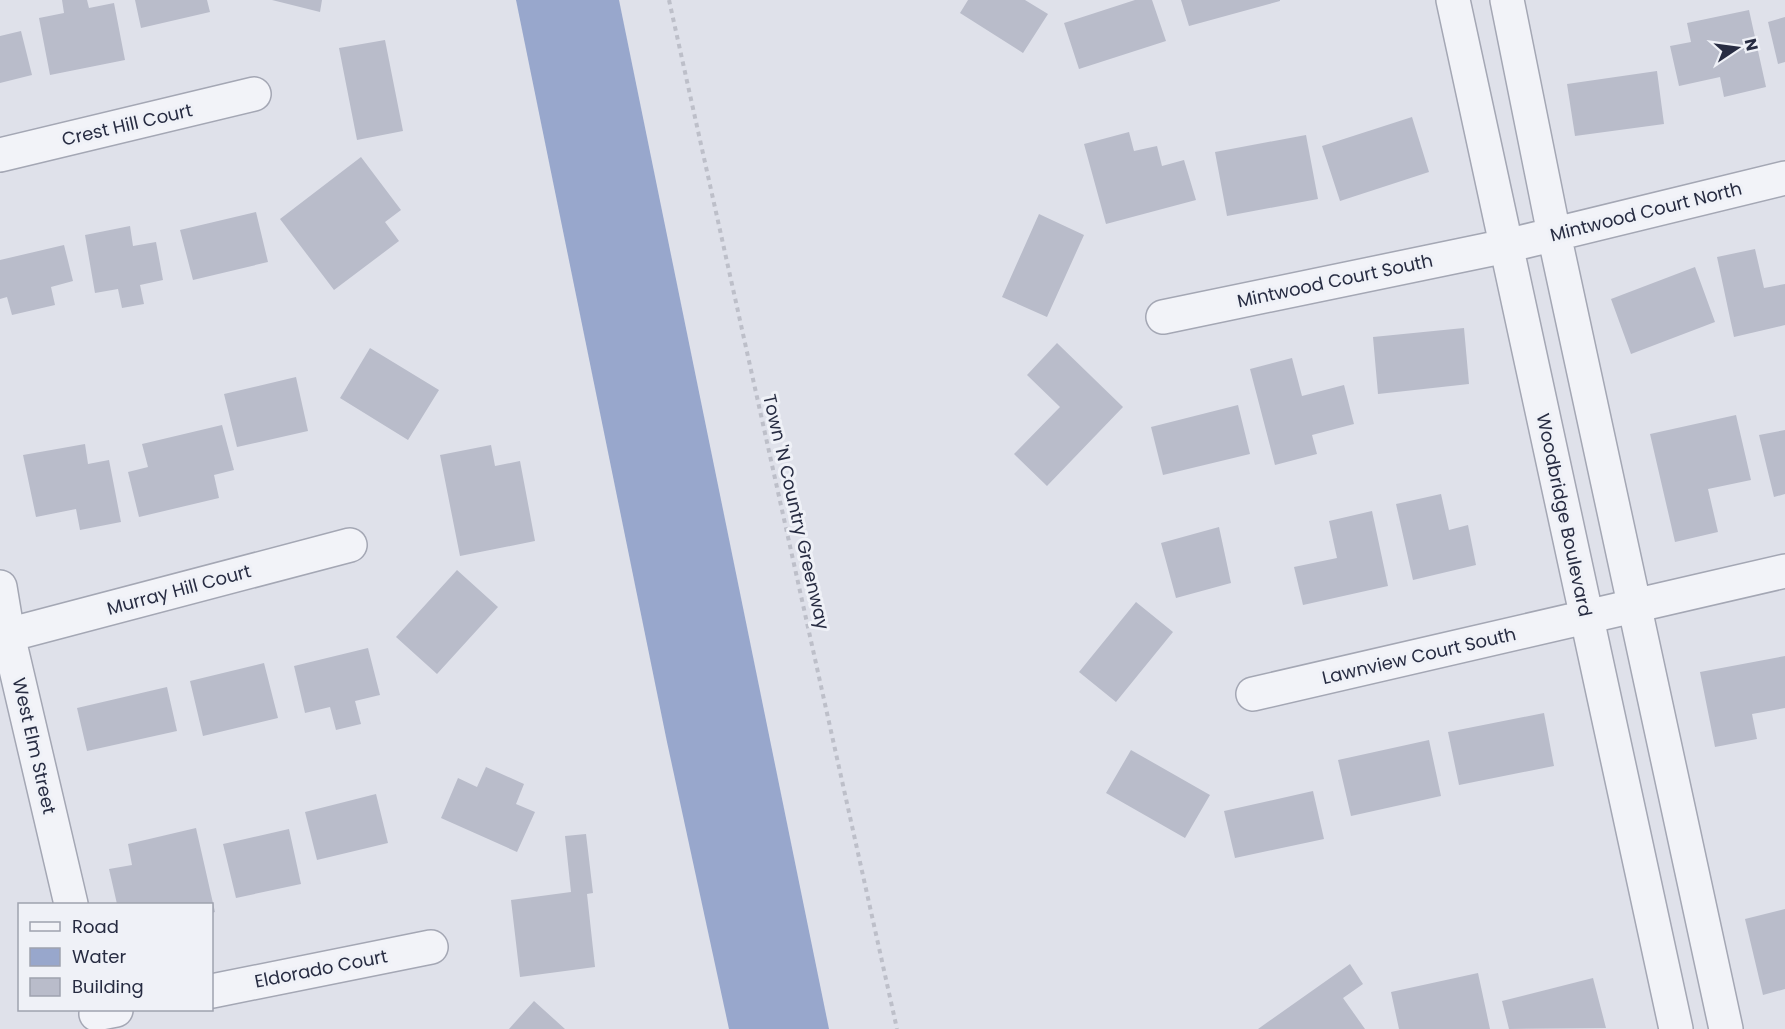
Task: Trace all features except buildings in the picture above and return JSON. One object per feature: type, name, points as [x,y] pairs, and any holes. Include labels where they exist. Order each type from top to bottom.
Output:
[{"type":"street","name":"Woodbridge Boulevard","points":[[1453,0],[1676,1029]]},
{"type":"street","points":[[1507,0],[1554,234],[1726,1029]]},
{"type":"street","name":"Crest Hill Court","points":[[0,155],[254,94]]},
{"type":"street","name":"Mintwood Court North","points":[[1506,246],[1785,178]]},
{"type":"street","name":"Mintwood Court South","points":[[1163,317],[1506,246]]},
{"type":"street","name":"Murray Hill Court","points":[[8,635],[350,545]]},
{"type":"street","name":"Lawnview Court South","points":[[1253,694],[1785,571]]},
{"type":"street","name":"West Elm Street","points":[[0,587],[8,635],[70,903]]},
{"type":"street","name":"Eldorado Court","points":[[213,991],[431,947]]},
{"type":"path","name":"Town 'N Country Greenway","points":[[669,0],[897,1029]]},
{"type":"water","points":[[516,0],[619,0],[829,1029],[729,1029],[667,742]]}]
